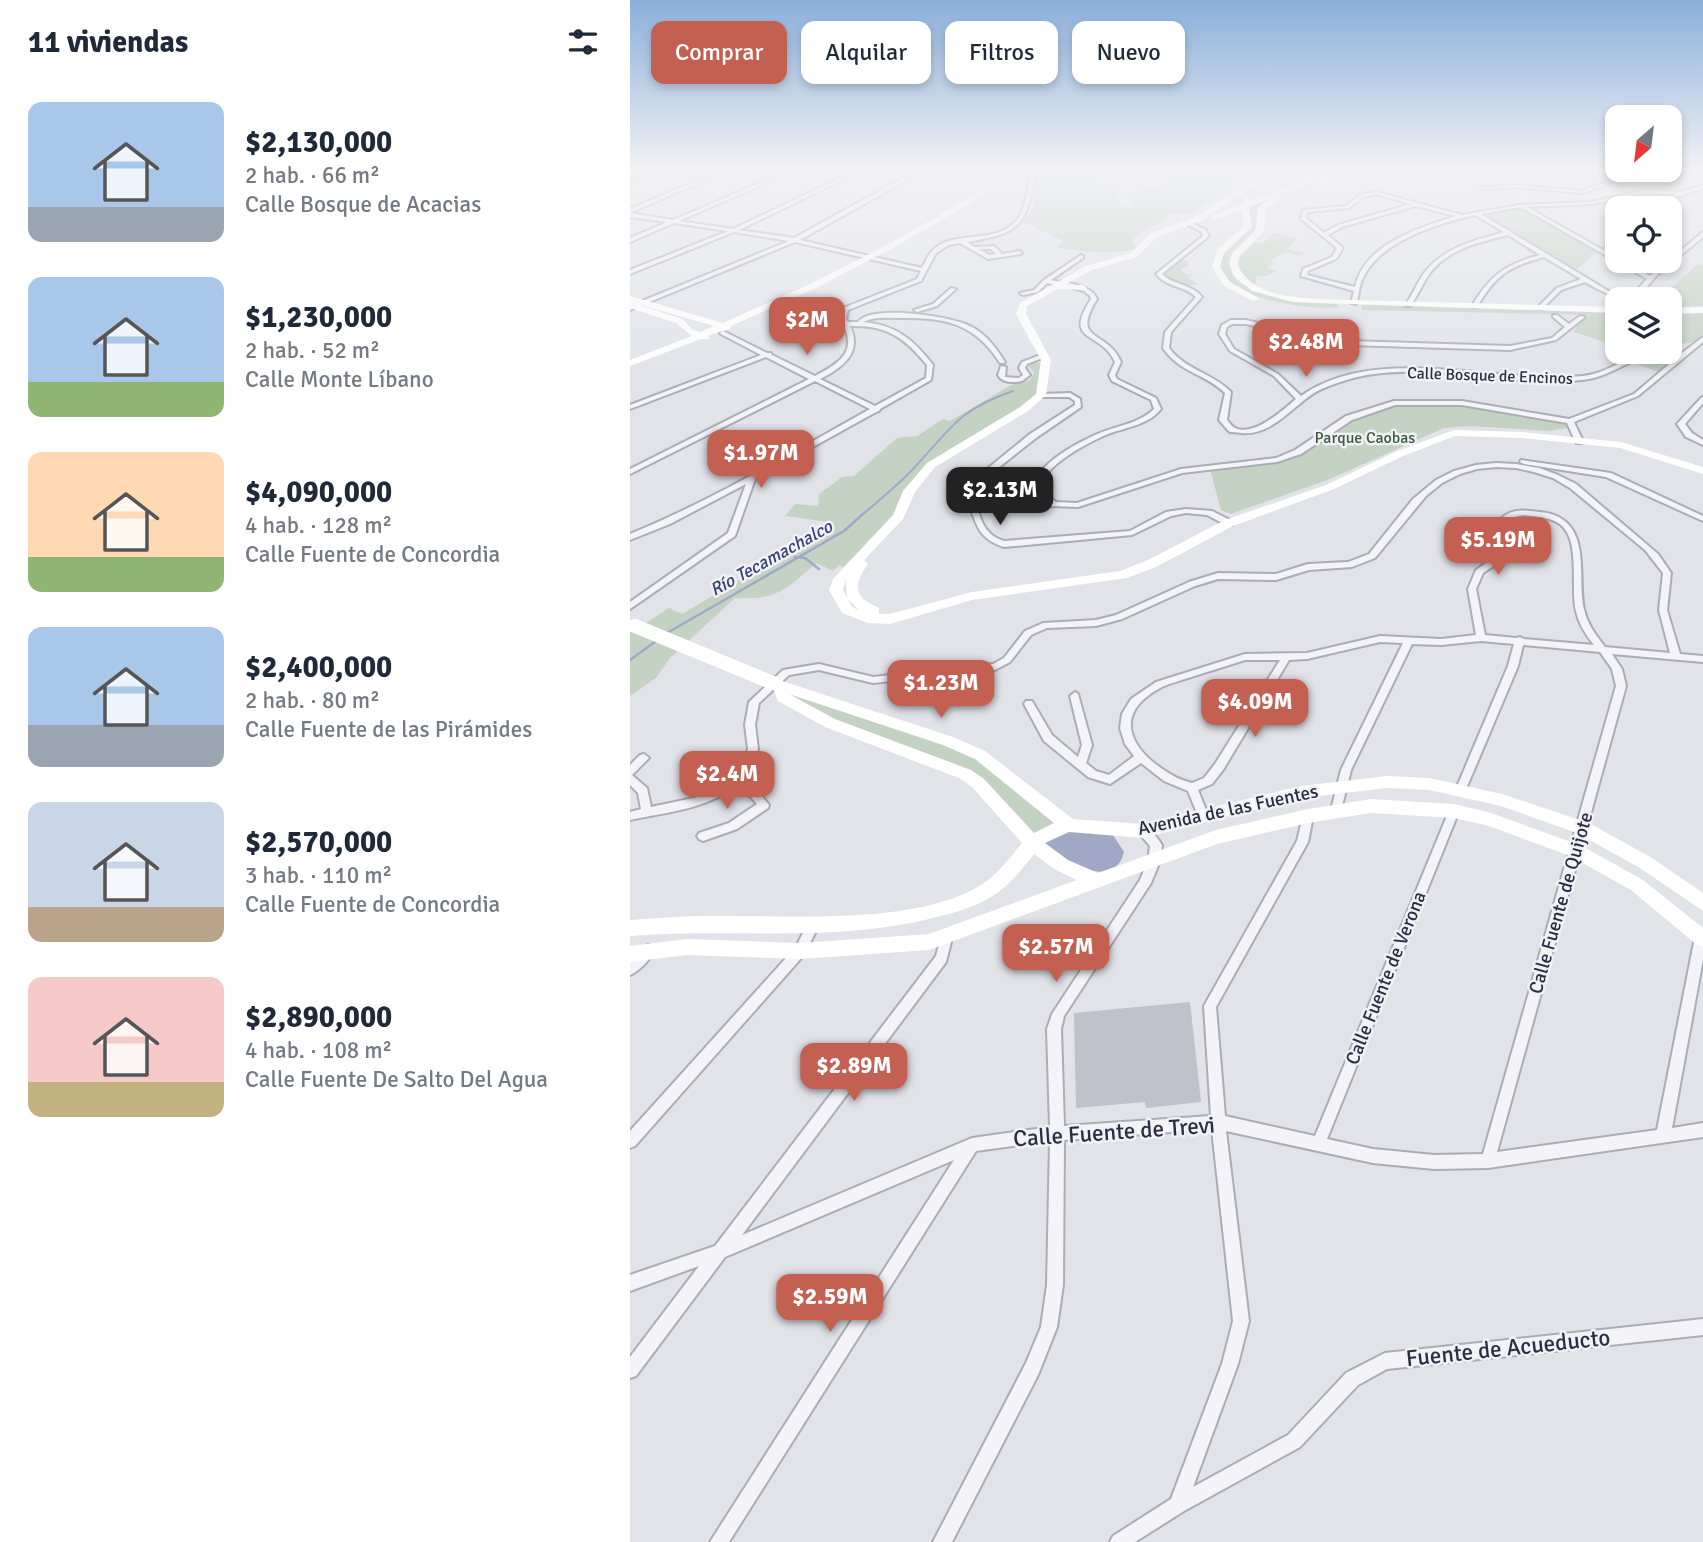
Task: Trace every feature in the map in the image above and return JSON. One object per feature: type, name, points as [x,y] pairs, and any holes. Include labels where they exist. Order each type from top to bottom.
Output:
[{"type":"main road","points":[[630,354],[690,332],[792,288],[879,243]]},
{"type":"main road","points":[[630,363],[700,336],[724,330],[898,243]]},
{"type":"main road","points":[[1146,243],[1135,255],[1089,268],[1069,285],[1022,307],[1021,314],[1056,363],[1046,395],[931,465],[899,516],[846,568],[836,590],[848,610],[879,619],[972,596],[1122,575],[1150,564],[1226,521],[1330,487],[1378,462],[1441,436],[1460,432],[1578,439],[1634,448],[1703,469]]},
{"type":"main road","points":[[1232,243],[1216,259],[1216,267],[1223,280],[1245,294],[1277,305],[1581,317],[1605,312]]},
{"type":"main road","points":[[1248,243],[1236,254],[1233,267],[1243,281],[1270,294],[1300,300],[1351,307],[1424,305],[1605,309]]},
{"type":"main road","points":[[633,304],[694,319],[714,321],[724,330]]},
{"type":"main road","points":[[633,304],[680,321],[690,332],[700,336]]},
{"type":"main road","points":[[1682,311],[1703,310]]},
{"type":"main road","points":[[1682,317],[1703,317]]},
{"type":"main road","points":[[1035,332],[1044,356],[1046,395]]},
{"type":"main road","points":[[632,624],[776,685],[837,703],[980,755],[1069,825]]},
{"type":"main road","points":[[776,685],[783,697],[830,723],[965,774],[978,783],[1032,841],[1063,869],[1100,880]]},
{"type":"main road","name":"Avenida de las Fuentes","points":[[630,928],[677,923],[813,925],[902,918],[972,899],[996,884],[1032,841],[1069,825],[1143,831],[1203,815],[1340,786],[1387,782],[1461,789],[1583,828],[1646,863],[1702,899]]},
{"type":"main road","name":"Avenida de las Fuentes","points":[[630,954],[687,947],[800,951],[896,946],[946,938],[1216,837],[1336,810],[1371,806],[1454,811],[1491,820],[1576,851],[1637,886],[1702,938]]},
{"type":"street","points":[[630,272],[703,243]]},
{"type":"street","points":[[633,304],[788,243]]},
{"type":"street","points":[[807,243],[922,270]]},
{"type":"street","points":[[630,472],[818,378],[849,352],[853,338],[842,314],[845,309],[913,284],[922,276],[922,270],[937,249],[955,243]]},
{"type":"street","points":[[965,243],[988,257],[1018,253]]},
{"type":"street","name":"Calle Bosque de Encinos","points":[[1197,243],[1159,274],[1167,283],[1193,290],[1199,295],[1168,332],[1166,348],[1181,365],[1224,387],[1230,399],[1223,420],[1233,430],[1252,432],[1262,429],[1299,398],[1341,379],[1384,373],[1585,378],[1624,364]]},
{"type":"street","points":[[1337,243],[1340,252],[1331,260],[1310,267],[1303,272],[1304,276],[1353,289]]},
{"type":"street","points":[[1351,307],[1353,289],[1365,268],[1393,243]]},
{"type":"street","points":[[1408,305],[1417,295],[1431,268],[1445,257],[1476,243]]},
{"type":"street","points":[[1525,243],[1605,291]]},
{"type":"street","points":[[1588,243],[1603,253],[1605,250]]},
{"type":"street","points":[[1593,246],[1605,245]]},
{"type":"street","points":[[1475,306],[1495,275],[1526,260],[1545,255]]},
{"type":"street","points":[[1023,293],[1036,291],[1082,257]]},
{"type":"street","points":[[1640,273],[1650,279]]},
{"type":"street","points":[[1643,287],[1656,273]]},
{"type":"street","points":[[1540,308],[1563,287],[1585,280]]},
{"type":"street","points":[[1046,281],[1069,285],[1094,297],[1082,316],[1083,327],[1116,354],[1118,362],[1114,380],[1154,399],[1157,409],[1147,417],[1080,446],[1040,474],[1035,481],[1035,491],[1054,504],[1085,504],[1190,469],[1277,460],[1298,452],[1358,414],[1394,402],[1462,403],[1570,421],[1636,395],[1673,364]]},
{"type":"street","points":[[860,322],[858,316],[864,313],[930,308],[953,289]]},
{"type":"street","points":[[1417,295],[1424,305]]},
{"type":"street","points":[[1480,296],[1495,307]]},
{"type":"street","points":[[1551,297],[1570,309]]},
{"type":"street","points":[[846,324],[909,315],[950,319],[985,338],[1003,365],[1000,375],[1003,379],[1020,380],[1027,375],[1022,368],[1024,363],[1044,356]]},
{"type":"street","points":[[1555,316],[1569,326]]},
{"type":"street","points":[[1299,398],[1276,375],[1232,351],[1224,339],[1224,326],[1243,321],[1339,342],[1490,348],[1542,344],[1564,333],[1581,317]]},
{"type":"street","points":[[630,537],[667,523],[924,383],[932,369],[907,337],[886,327],[860,322]]},
{"type":"street","points":[[724,330],[877,410]]},
{"type":"street","points":[[1682,356],[1703,339]]},
{"type":"street","name":"Calle Bosque de Encinos","points":[[1682,352],[1687,352]]},
{"type":"street","points":[[630,407],[769,354]]},
{"type":"street","points":[[1046,395],[1073,396],[1079,406],[1033,436],[970,486],[969,493],[981,528],[994,541],[1018,545],[1124,534],[1151,525],[1169,514],[1186,511],[1209,513],[1226,521]]},
{"type":"street","points":[[1703,399],[1681,424],[1685,432],[1703,443]]},
{"type":"street","points":[[1570,421],[1578,439]]},
{"type":"street","points":[[630,816],[705,800],[723,791],[740,777],[753,749],[750,725],[754,702],[786,672],[819,667],[873,680],[908,676],[933,668],[995,667],[1007,660],[1028,633],[1046,625],[1096,623],[1119,617],[1143,609],[1192,584],[1218,576],[1276,578],[1308,567],[1362,562],[1372,556],[1423,494],[1466,468],[1526,463],[1608,475],[1703,519]]},
{"type":"street","points":[[1500,464],[1535,471],[1572,485],[1650,549],[1667,573],[1663,610],[1676,656]]},
{"type":"street","points":[[630,606],[732,534],[752,478]]},
{"type":"street","name":"Calle Fuente de Quijote","points":[[1481,638],[1473,582],[1498,551],[1497,527],[1502,520],[1509,515],[1532,513],[1557,521],[1575,537],[1579,551],[1576,590],[1581,614],[1586,627],[1621,673],[1621,686],[1583,828],[1488,1161]]},
{"type":"street","points":[[1203,815],[1192,788],[1168,778],[1141,757],[1130,744],[1125,728],[1127,714],[1144,692],[1181,676],[1245,657],[1319,654],[1371,640],[1520,640],[1703,659]]},
{"type":"street","points":[[1336,810],[1340,786],[1409,640]]},
{"type":"street","points":[[1461,789],[1513,666],[1520,640]]},
{"type":"street","points":[[1192,788],[1208,780],[1219,767],[1286,657]]},
{"type":"street","points":[[1075,696],[1087,745],[1081,762]]},
{"type":"street","points":[[1029,704],[1048,738],[1065,754],[1081,762],[1092,774],[1110,780],[1141,757]]},
{"type":"street","points":[[630,772],[644,758]]},
{"type":"street","points":[[703,836],[733,826],[764,805],[740,777]]},
{"type":"street","points":[[630,779],[643,791],[647,812]]},
{"type":"street","name":"Calle Fuente de Verona","points":[[1318,1145],[1454,811]]},
{"type":"street","points":[[1178,1505],[1230,1364],[1241,1321],[1218,1122],[1210,1006],[1302,842],[1308,816]]},
{"type":"street","points":[[942,1542],[1032,1369],[1049,1328],[1055,1284],[1057,1133],[1054,1029],[1058,1014],[1145,883],[1154,861],[1156,845],[1143,831]]},
{"type":"street","points":[[630,1141],[800,951],[813,925]]},
{"type":"street","points":[[630,1370],[942,958],[946,938]]},
{"type":"street","points":[[1663,1136],[1702,938]]},
{"type":"street","points":[[630,969],[649,950]]},
{"type":"street","name":"Calle Fuente de Trevi","points":[[630,1283],[721,1251],[972,1145],[1057,1133],[1218,1122],[1373,1156],[1434,1162],[1488,1161],[1703,1130]]},
{"type":"street","points":[[719,1542],[972,1145]]},
{"type":"street","name":"Fuente de Acueducto","points":[[1119,1542],[1178,1505],[1294,1441],[1352,1379],[1385,1361],[1703,1327]]},
{"type":"green space","points":[[1061,243],[1133,243],[1137,248],[1096,252],[1056,247]]},
{"type":"green space","points":[[1244,243],[1230,257],[1231,271],[1239,282],[1270,296],[1337,304],[1339,307],[1309,307],[1269,300],[1234,286],[1224,275],[1221,263],[1224,253],[1232,245]]},
{"type":"green space","points":[[1254,243],[1293,243],[1288,249],[1306,253],[1300,256],[1285,252],[1270,261],[1274,263],[1266,268],[1276,271],[1268,276],[1257,276],[1255,285],[1242,274],[1239,257]]},
{"type":"green space","points":[[1529,243],[1584,243],[1598,251],[1575,271]]},
{"type":"green space","points":[[1179,260],[1188,261],[1189,266],[1181,269],[1185,274],[1194,275],[1187,277],[1197,284],[1179,284],[1163,275]]},
{"type":"green space","points":[[1698,264],[1703,266],[1703,306],[1682,307],[1682,287],[1672,287]]},
{"type":"green space","points":[[1362,305],[1605,311],[1605,342],[1574,332],[1580,320],[1591,315],[1362,310]]},
{"type":"green space","points":[[1682,313],[1703,313],[1703,334],[1694,342],[1682,344]]},
{"type":"green space","points":[[1036,362],[1044,364],[1040,395],[929,464],[886,526],[843,567],[839,565],[833,571],[816,563],[797,580],[771,595],[735,598],[670,658],[656,678],[630,696],[630,633],[669,608],[682,614],[763,566],[783,547],[803,543],[829,522],[785,516],[795,504],[818,506],[819,494],[842,477],[854,476],[897,438],[917,436],[943,419],[950,421],[1011,385],[1030,380],[1034,373],[1028,365]]},
{"type":"green space","points":[[1636,364],[1673,364],[1662,373]]},
{"type":"green space","name":"Parque Caobas","points":[[1405,403],[1462,405],[1566,422],[1568,428],[1548,431],[1471,426],[1444,428],[1330,479],[1231,514],[1221,510],[1210,469],[1273,464],[1292,458],[1372,412]]},
{"type":"green space","points":[[797,692],[979,758],[1067,823],[1034,836],[979,783],[832,722],[790,694]]},
{"type":"water","points":[[1071,825],[1113,835],[1124,852],[1118,865],[1108,871],[1083,868],[1057,854],[1037,838]]},
{"type":"building","points":[[1190,1002],[1201,1102],[1146,1108],[1145,1102],[1076,1108],[1074,1013]]},
{"type":"waterway","name":"Río Tecamachalco","points":[[861,516],[907,475],[956,422],[979,406],[1013,391]]},
{"type":"waterway","name":"Río Tecamachalco","points":[[798,557],[844,531],[863,514]]},
{"type":"waterway","name":"Río Tecamachalco","points":[[667,633],[798,557]]},
{"type":"waterway","points":[[798,557],[805,558],[819,569]]},
{"type":"waterway","name":"Río Tecamachalco","points":[[630,660],[656,641]]}]
